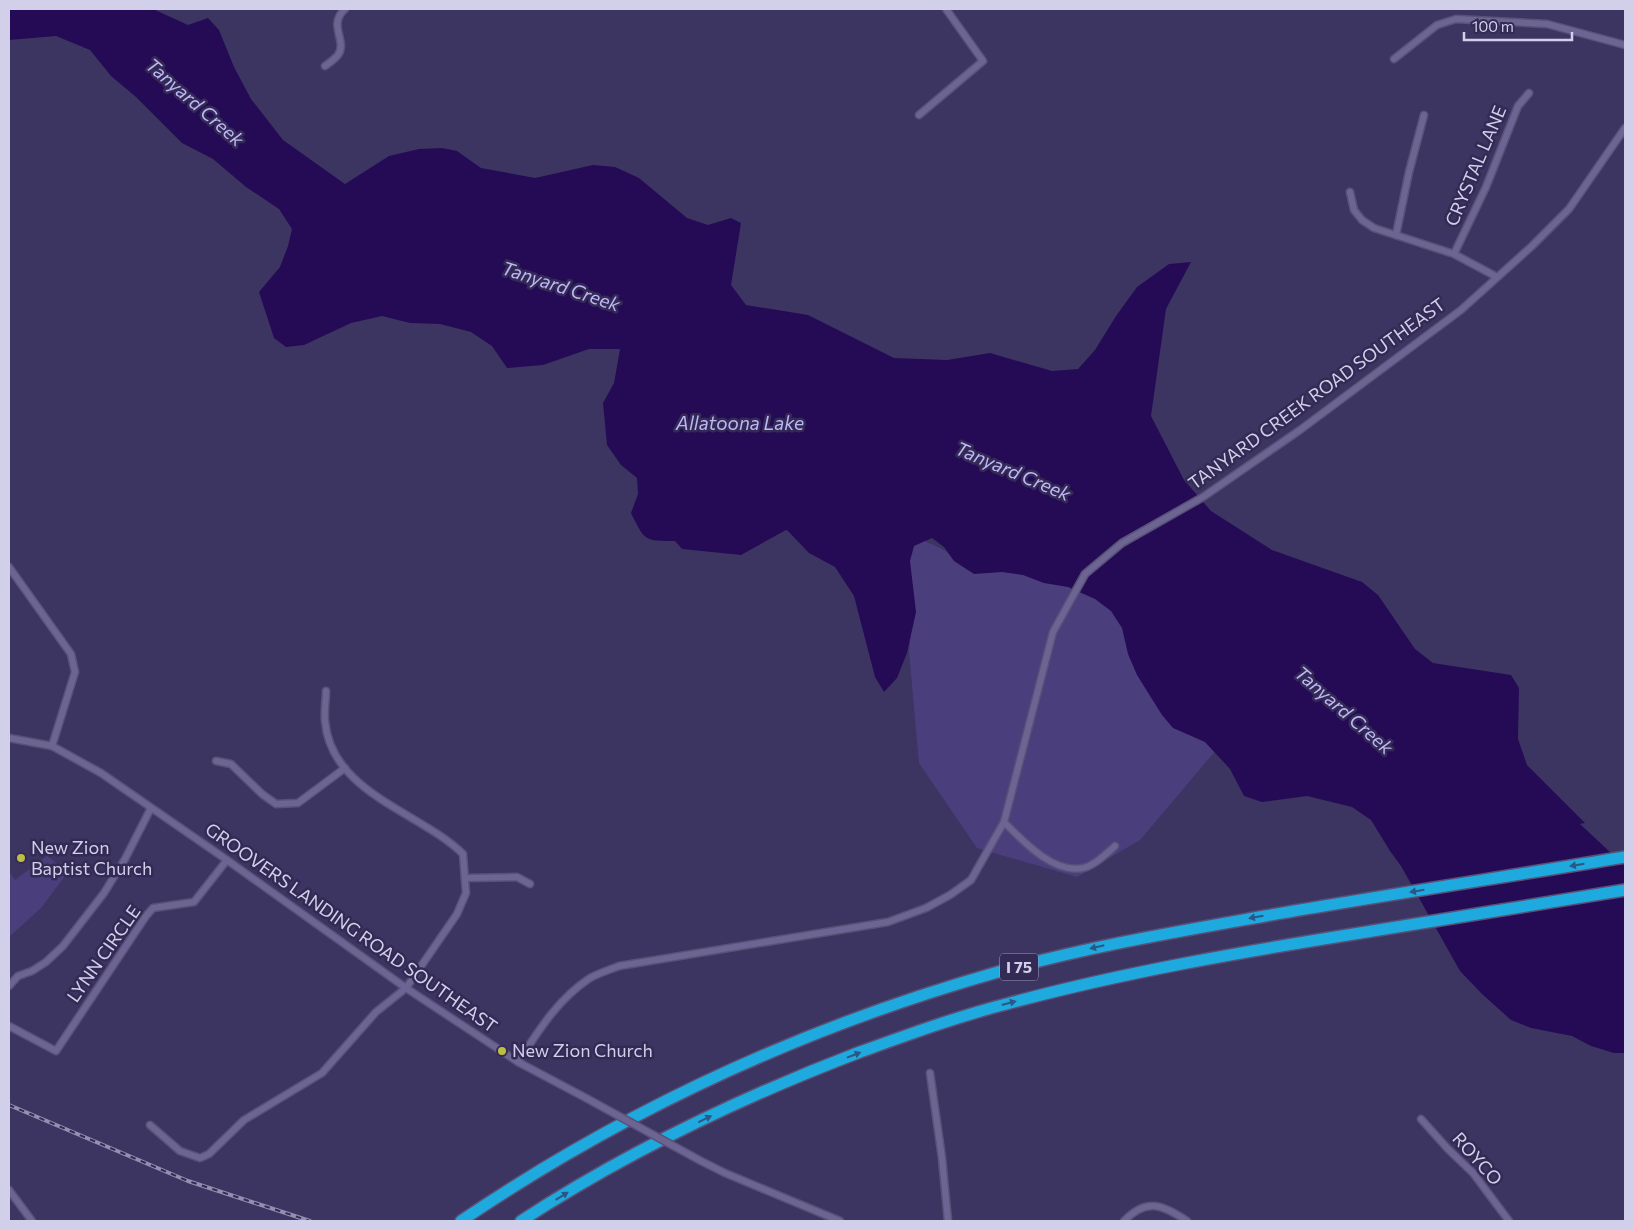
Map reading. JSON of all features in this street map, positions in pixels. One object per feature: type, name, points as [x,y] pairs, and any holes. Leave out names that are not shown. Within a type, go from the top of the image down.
[{"type":"highway","name":"I 75","points":[[461,1221],[574,1151],[686,1091],[746,1063],[825,1031],[943,989],[1053,958],[1165,933],[1343,902],[1625,857]]},
{"type":"highway","name":"I 75","points":[[521,1221],[628,1158],[734,1104],[836,1061],[952,1020],[1062,989],[1172,964],[1625,890]]},
{"type":"street","points":[[325,66],[338,56],[341,47],[336,24],[340,13],[345,9]]},
{"type":"street","points":[[919,115],[983,61],[946,9]]},
{"type":"street","points":[[1394,59],[1437,25],[1456,19],[1547,24],[1625,45]]},
{"type":"street","name":"CRYSTAL LANE","points":[[1454,254],[1486,186],[1518,106],[1529,93]]},
{"type":"street","points":[[1396,235],[1409,172],[1424,115]]},
{"type":"street","name":"TANYARD CREEK ROAD SOUTHEAST","points":[[518,1062],[549,1015],[570,993],[592,977],[618,966],[888,922],[926,908],[972,880],[1004,822],[1053,632],[1085,574],[1122,543],[1203,497],[1300,430],[1461,310],[1532,246],[1569,209],[1625,128]]},
{"type":"street","points":[[1620,137],[1625,144]]},
{"type":"street","points":[[1350,192],[1354,210],[1362,220],[1374,228],[1454,254],[1497,277]]},
{"type":"street","points":[[9,567],[71,654],[74,672],[52,746]]},
{"type":"street","points":[[150,1125],[180,1151],[200,1158],[209,1154],[244,1120],[322,1073],[376,1012],[406,988],[457,914],[466,893],[463,854],[450,841],[371,793],[345,768],[332,751],[325,721],[326,691]]},
{"type":"street","name":"GROOVERS LANDING ROAD SOUTHEAST","points":[[9,738],[52,746],[101,773],[406,988],[518,1062],[724,1174],[840,1221]]},
{"type":"street","points":[[216,761],[231,764],[262,794],[276,804],[298,803],[345,768]]},
{"type":"street","name":"LYNN CIRCLE","points":[[9,986],[18,976],[32,971],[46,962],[63,946],[104,893],[125,859],[151,808]]},
{"type":"street","points":[[1004,822],[1034,851],[1056,864],[1073,868],[1084,868],[1096,862],[1115,846]]},
{"type":"street","name":"LYNN CIRCLE","points":[[9,1026],[56,1051],[153,908],[194,902],[227,860]]},
{"type":"street","points":[[465,878],[517,877],[530,884]]},
{"type":"street","points":[[930,1073],[942,1158],[948,1221]]},
{"type":"street","name":"ROYCO","points":[[1421,1119],[1448,1149],[1473,1172],[1509,1221]]},
{"type":"street","points":[[10,1194],[32,1221]]},
{"type":"street","points":[[1124,1221],[1134,1210],[1150,1206],[1170,1210],[1187,1221]]},
{"type":"shaded area","points":[[914,536],[944,550],[969,568],[1059,578],[1110,597],[1217,749],[1140,840],[1077,877],[977,848],[919,763],[909,651],[913,611],[904,562]]},
{"type":"shaded area","points":[[47,856],[68,872],[41,908],[9,937],[9,872],[15,880]]},
{"type":"water","name":"Allatoona Lake","points":[[9,9],[153,9],[188,25],[208,18],[219,30],[234,67],[251,99],[283,140],[345,184],[389,156],[419,149],[442,148],[457,151],[481,168],[535,178],[593,165],[615,167],[639,178],[687,218],[708,225],[731,218],[741,223],[731,285],[746,305],[808,315],[894,358],[947,360],[990,353],[1052,371],[1078,369],[1095,350],[1137,287],[1169,264],[1191,262],[1166,309],[1151,416],[1184,480],[1211,511],[1272,550],[1362,582],[1378,595],[1415,649],[1433,663],[1511,675],[1519,688],[1518,739],[1527,765],[1585,823],[1580,824],[1625,866],[1625,1053],[1614,1053],[1591,1046],[1572,1036],[1531,1028],[1511,1020],[1482,994],[1460,971],[1401,866],[1371,820],[1352,807],[1307,796],[1262,802],[1244,796],[1230,769],[1205,742],[1173,728],[1162,715],[1137,675],[1128,654],[1122,628],[1111,611],[1095,599],[1068,587],[1044,583],[1023,575],[1002,572],[974,574],[954,561],[944,547],[932,538],[914,546],[910,561],[916,612],[907,653],[897,678],[884,692],[875,677],[854,596],[835,567],[809,553],[788,531],[786,530],[741,555],[682,549],[675,541],[651,540],[639,529],[631,513],[638,494],[637,478],[621,465],[607,445],[603,403],[614,383],[620,349],[589,349],[543,365],[507,368],[492,346],[471,332],[440,324],[410,323],[382,316],[351,323],[304,345],[286,347],[274,338],[259,292],[280,267],[288,246],[292,229],[279,209],[246,187],[213,159],[182,143],[136,97],[111,76],[90,50],[56,36],[9,40]]},
{"type":"railway","points":[[9,1105],[188,1181],[310,1221]]},
{"type":"place","name":"New Zion Baptist Church","points":[[21,858]]},
{"type":"place","name":"New Zion Church","points":[[502,1051]]},
{"type":"water label","name":"Tanyard Creek","points":[[195,102]]},
{"type":"water label","name":"Tanyard Creek","points":[[561,286]]},
{"type":"water label","name":"Tanyard Creek","points":[[1013,471]]},
{"type":"water label","name":"Tanyard Creek","points":[[1344,710]]}]
